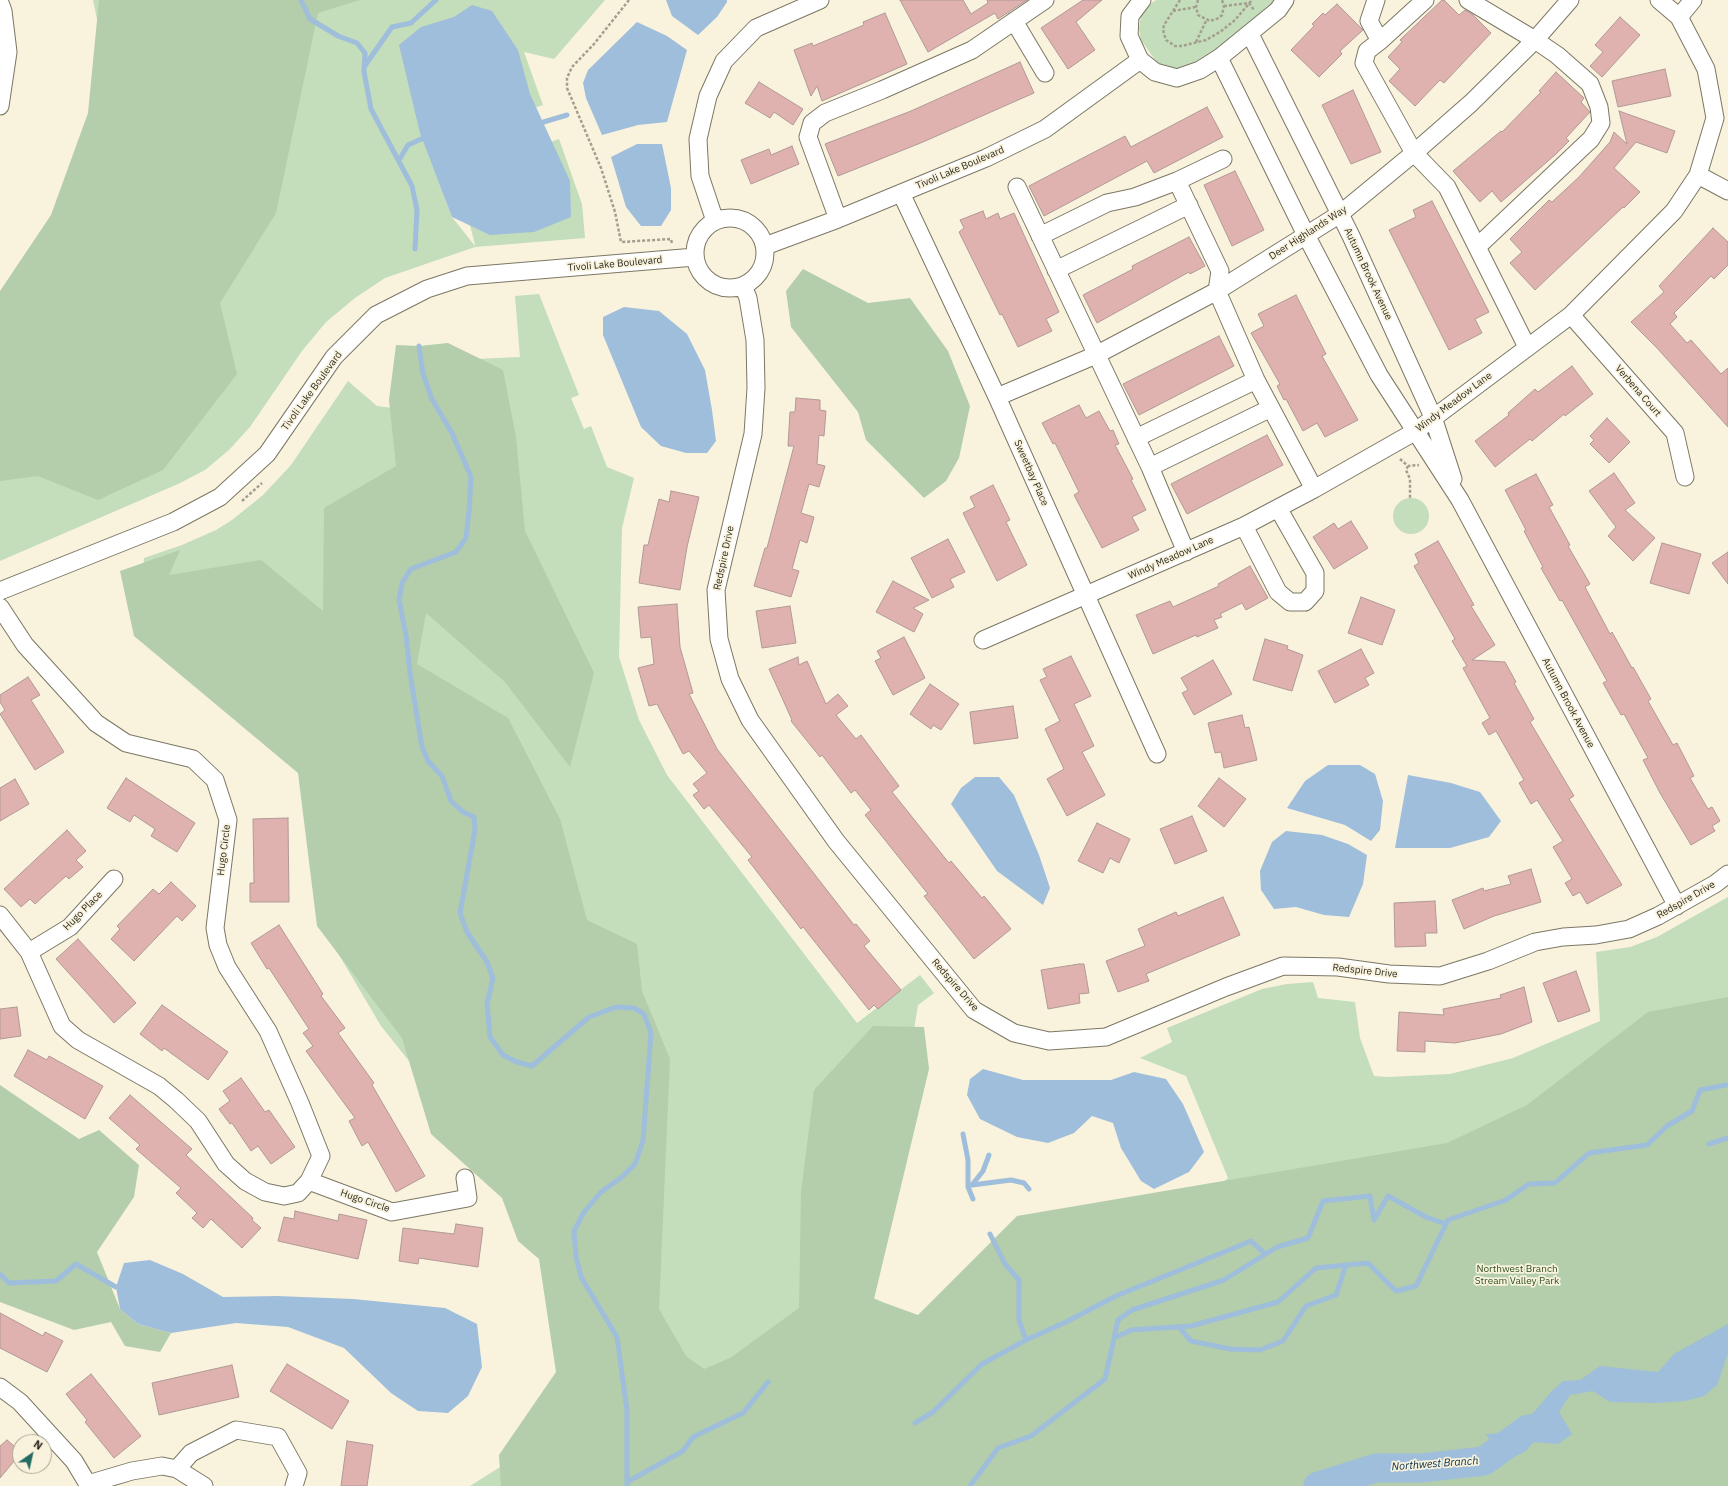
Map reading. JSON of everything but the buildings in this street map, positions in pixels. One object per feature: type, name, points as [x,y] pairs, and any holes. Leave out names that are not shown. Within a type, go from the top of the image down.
[{"type":"street","points":[[715,221],[700,176],[698,139],[708,96],[714,82],[724,61],[756,28],[820,0]]},
{"type":"street","points":[[838,219],[808,137],[812,123],[824,113],[882,90],[972,50],[1045,0]]},
{"type":"street","points":[[1142,0],[1130,16],[1129,36],[1140,60],[1155,72],[1177,78],[1200,70],[1219,58],[1278,10],[1285,0]]},
{"type":"street","points":[[1376,0],[1370,21],[1380,41]]},
{"type":"street","points":[[1425,0],[1367,51],[1364,63],[1414,153],[1447,187],[1478,246],[1527,347]]},
{"type":"street","points":[[1468,0],[1557,55],[1590,84],[1600,107],[1601,123],[1591,140],[1478,246]]},
{"type":"street","name":"Deer Highlands Way","points":[[997,397],[1096,355],[1217,291],[1340,214],[1414,153],[1471,103],[1535,40],[1570,0]]},
{"type":"street","name":"Windy Meadow Lane","points":[[983,640],[1087,596],[1244,526],[1314,489],[1416,431],[1571,315],[1674,211],[1698,176],[1715,118],[1706,69],[1679,17],[1659,0]]},
{"type":"street","points":[[1679,17],[1693,0]]},
{"type":"street","points":[[0,3],[3,11],[8,52],[0,106]]},
{"type":"street","points":[[1014,21],[1045,73]]},
{"type":"street","name":"Autumn Brook Avenue","points":[[1250,34],[1340,214],[1433,417],[1460,500]]},
{"type":"street","name":"Autumn Brook Avenue","points":[[1219,58],[1306,234],[1379,374],[1460,500],[1677,906]]},
{"type":"street","name":"Tivoli Lake Boulevard","points":[[765,246],[838,219],[986,158],[1045,129],[1140,60]]},
{"type":"street","points":[[1040,236],[1107,203],[1135,197],[1177,181],[1223,159]]},
{"type":"street","points":[[1698,176],[1728,191]]},
{"type":"street","points":[[1177,181],[1220,272],[1217,291],[1256,380],[1314,489]]},
{"type":"street","points":[[1017,187],[1150,467],[1186,552]]},
{"type":"street","name":"Sweetbay Place","points":[[901,193],[997,397],[1157,754]]},
{"type":"street","points":[[1056,270],[1189,205]]},
{"type":"street","points":[[725,218],[736,218],[746,221],[755,228],[761,236],[765,246],[763,266],[752,282],[743,286],[732,288],[722,288],[703,277],[698,268],[695,257],[695,246],[699,236],[706,227],[715,221],[725,218]]},
{"type":"street","name":"Tivoli Lake Boulevard","points":[[0,591],[173,522],[220,497],[267,454],[334,357],[376,315],[427,289],[467,276],[695,257]]},
{"type":"street","name":"Redspire Drive","points":[[743,286],[748,298],[755,340],[756,388],[753,434],[716,590],[719,639],[730,679],[750,720],[836,841],[974,1010],[1014,1034],[1049,1042],[1106,1037],[1226,987],[1283,966],[1338,966],[1388,974],[1440,976],[1488,961],[1535,942],[1563,937],[1596,935],[1629,929],[1677,906],[1715,884],[1728,874]]},
{"type":"street","name":"Verbena Court","points":[[1571,315],[1675,433],[1685,477]]},
{"type":"street","points":[[1136,438],[1256,380]]},
{"type":"street","points":[[1150,467],[1271,408]]},
{"type":"street","points":[[1244,526],[1278,592],[1290,602],[1305,602],[1315,591],[1315,573],[1278,508]]},
{"type":"street","name":"Hugo Circle","points":[[0,607],[25,645],[96,723],[126,743],[193,759],[215,780],[228,820],[214,928],[218,946],[227,967],[268,1031],[300,1103],[320,1156],[310,1181],[392,1212],[468,1198],[465,1178]]},
{"type":"street","name":"Hugo Place","points":[[29,952],[70,927],[114,879]]},
{"type":"street","points":[[0,915],[29,952],[62,1026],[78,1040],[159,1086],[176,1100],[198,1121],[226,1164],[245,1181],[265,1192],[284,1196],[298,1192],[310,1181]]},
{"type":"street","points":[[0,1387],[20,1402],[74,1461],[89,1485],[132,1471],[162,1466],[177,1469],[204,1486]]},
{"type":"street","points":[[177,1469],[191,1453],[236,1430],[278,1437],[298,1473],[294,1486]]},
{"type":"path","points":[[629,0],[594,44],[572,67],[567,78],[567,88],[601,168],[616,212],[621,242],[671,239]]},
{"type":"path","points":[[1180,0],[1164,24],[1166,40],[1175,46],[1206,40],[1220,32],[1235,20],[1252,0]]},
{"type":"path","points":[[1198,0],[1196,8],[1198,15],[1210,22],[1219,18],[1224,11],[1222,0]]},
{"type":"path","points":[[1224,6],[1249,3]]},
{"type":"path","points":[[1249,3],[1258,15]]},
{"type":"path","points":[[1172,11],[1196,8]]},
{"type":"path","points":[[1196,42],[1206,21]]},
{"type":"path","points":[[1397,456],[1404,464],[1408,466],[1420,465]]},
{"type":"path","points":[[1408,466],[1406,470],[1410,479],[1410,498]]},
{"type":"path","points":[[238,504],[264,481]]},
{"type":"green space","points":[[93,0],[605,0],[554,59],[524,52],[543,105],[515,115],[527,150],[559,139],[582,204],[585,238],[475,247],[385,278],[355,298],[326,322],[302,351],[250,427],[229,450],[205,470],[178,484],[0,561],[0,307],[54,221],[110,80]],"holes":[[[463,197],[475,246],[452,217],[446,201]]]},
{"type":"green space","points":[[99,0],[360,0],[318,13],[276,213],[220,303],[237,374],[163,470],[98,500],[38,476],[0,481],[0,291],[51,215],[88,113]]},
{"type":"green space","points":[[1156,0],[1276,0],[1274,5],[1198,63],[1182,71],[1170,70],[1158,64],[1141,40],[1139,29],[1141,16],[1147,6]]},
{"type":"green space","points":[[803,269],[868,303],[910,298],[948,351],[970,406],[959,458],[946,481],[924,498],[866,440],[858,412],[791,327],[786,291]]},
{"type":"green space","name":"Northwest Branch Stream Valley Park","points":[[539,294],[579,395],[571,398],[584,429],[591,426],[607,467],[634,478],[622,528],[619,657],[639,720],[667,775],[857,1023],[920,975],[934,993],[918,1005],[870,1296],[930,1326],[1174,1223],[1228,1178],[1186,1076],[1140,1058],[1172,1042],[1167,1028],[1262,989],[1287,984],[1313,982],[1318,998],[1355,1002],[1360,1038],[1374,1076],[1388,1077],[1450,1074],[1513,1058],[1600,1021],[1596,952],[1630,947],[1657,937],[1728,897],[1728,1486],[470,1486],[524,1452],[573,1360],[534,1217],[381,1026],[329,938],[337,768],[139,633],[144,558],[182,545],[216,530],[232,520],[263,495],[291,465],[348,381],[377,406],[401,409],[476,359],[520,357],[515,296]]},
{"type":"green space","name":"Northwest Branch Stream Valley Park","points":[[448,343],[503,370],[516,437],[525,531],[594,673],[570,767],[505,682],[426,613],[417,664],[508,718],[560,819],[587,920],[637,944],[642,991],[670,1059],[659,1309],[686,1356],[704,1369],[730,1358],[799,1308],[801,1192],[814,1090],[873,1026],[924,1027],[929,1069],[874,1299],[918,1315],[1017,1216],[1447,1143],[1527,1105],[1648,1012],[1728,997],[1728,1486],[501,1486],[499,1455],[556,1372],[539,1259],[518,1241],[502,1198],[431,1134],[402,1038],[317,926],[298,773],[134,636],[120,571],[180,550],[169,575],[261,560],[323,611],[324,508],[396,466],[389,400],[396,345],[419,346]]},
{"type":"green space","points":[[1415,498],[1424,503],[1428,509],[1428,523],[1424,529],[1415,534],[1407,534],[1398,529],[1394,523],[1393,512],[1398,503],[1404,499]]},
{"type":"green space","points":[[0,1085],[79,1139],[99,1130],[139,1165],[134,1197],[97,1252],[120,1309],[138,1324],[171,1333],[160,1352],[125,1346],[111,1322],[74,1330],[0,1302]]},
{"type":"water","points":[[666,0],[727,0],[727,2],[717,17],[698,35],[672,16]]},
{"type":"water","points":[[472,5],[492,11],[518,50],[530,94],[570,181],[571,217],[534,232],[490,235],[452,217],[420,133],[399,45],[421,27],[454,17]]},
{"type":"water","points":[[637,22],[667,36],[687,50],[667,122],[638,125],[602,135],[586,98],[583,83],[588,70]]},
{"type":"water","points":[[637,144],[662,144],[671,188],[671,210],[661,226],[641,226],[626,207],[611,157]]},
{"type":"water","points":[[624,307],[659,311],[687,334],[705,370],[712,410],[716,441],[707,453],[686,453],[661,446],[641,427],[603,335],[603,317]]},
{"type":"water","points":[[1328,765],[1360,765],[1375,774],[1383,801],[1380,830],[1371,841],[1345,825],[1287,808],[1305,781]]},
{"type":"water","points":[[1408,775],[1451,783],[1480,792],[1501,821],[1489,837],[1450,848],[1395,848]]},
{"type":"water","points":[[975,777],[999,777],[1014,795],[1039,855],[1050,888],[1043,905],[997,871],[951,804],[961,788]]},
{"type":"water","points":[[1286,831],[1322,835],[1348,844],[1367,855],[1363,884],[1349,917],[1324,915],[1296,907],[1274,909],[1261,890],[1260,871],[1272,842]]},
{"type":"water","points":[[983,1069],[1023,1080],[1111,1080],[1134,1072],[1166,1079],[1183,1104],[1204,1152],[1189,1172],[1154,1189],[1141,1181],[1121,1148],[1113,1123],[1092,1116],[1074,1133],[1048,1143],[1017,1137],[980,1119],[967,1095],[970,1079]]},
{"type":"water","points":[[150,1260],[183,1274],[223,1297],[277,1296],[353,1299],[445,1308],[477,1324],[482,1367],[468,1396],[448,1413],[418,1411],[391,1393],[344,1348],[288,1327],[236,1323],[171,1333],[138,1324],[120,1309],[116,1287],[124,1263]]},
{"type":"water","points":[[1728,1324],[1728,1353],[1724,1365],[1717,1385],[1704,1396],[1685,1401],[1655,1403],[1610,1402],[1593,1391],[1570,1395],[1559,1412],[1572,1434],[1558,1444],[1533,1442],[1526,1451],[1503,1462],[1486,1434],[1505,1433],[1534,1412],[1551,1392],[1563,1381],[1580,1380],[1600,1366],[1658,1372],[1674,1354]]},
{"type":"waterway","points":[[301,0],[310,19],[338,36],[357,43],[365,53],[364,72],[371,109],[412,186],[417,210],[415,249]]},
{"type":"waterway","points":[[364,67],[392,27],[411,23],[436,0]]},
{"type":"waterway","points":[[537,124],[567,115]]},
{"type":"waterway","points":[[399,160],[408,145],[428,136]]},
{"type":"waterway","points":[[419,346],[423,374],[432,399],[452,433],[471,477],[469,512],[466,538],[456,552],[411,569],[402,583],[399,600],[406,635],[410,673],[422,747],[428,761],[442,776],[451,801],[463,812],[474,817],[475,830],[460,913],[467,932],[487,962],[493,978],[487,1004],[490,1037],[503,1055],[517,1062],[532,1066],[589,1017],[616,1007],[634,1008],[644,1014],[651,1033],[643,1141],[635,1164],[622,1177],[601,1192],[584,1212],[574,1231],[576,1257],[581,1277],[617,1337],[627,1411],[627,1486]]},
{"type":"waterway","points":[[970,1486],[998,1448],[1031,1436],[1105,1379],[1114,1338],[1131,1330],[1191,1326],[1278,1302],[1316,1268],[1368,1263],[1396,1291],[1416,1286],[1448,1220],[1506,1200],[1529,1184],[1555,1183],[1589,1153],[1647,1145],[1667,1126],[1692,1111],[1700,1090],[1726,1085]]},
{"type":"waterway","points":[[963,1134],[968,1160],[968,1187],[973,1199]]},
{"type":"waterway","points":[[1709,1144],[1728,1138]]},
{"type":"waterway","points":[[972,1185],[983,1171],[989,1155]]},
{"type":"waterway","points":[[972,1185],[1011,1180],[1024,1183],[1029,1189]]},
{"type":"waterway","points":[[1114,1338],[1118,1320],[1132,1310],[1224,1280],[1277,1247],[1308,1238],[1323,1201],[1370,1196],[1374,1220],[1388,1196],[1426,1217],[1446,1224]]},
{"type":"waterway","points":[[990,1234],[1005,1264],[1019,1280],[1019,1320],[1026,1340]]},
{"type":"waterway","points":[[915,1423],[933,1412],[982,1364],[1026,1340],[1066,1322],[1116,1296],[1251,1241],[1265,1254]]},
{"type":"waterway","points":[[0,1274],[9,1283],[56,1281],[76,1264],[116,1287]]},
{"type":"waterway","points":[[1179,1327],[1191,1341],[1230,1349],[1260,1350],[1283,1341],[1306,1306],[1336,1295],[1346,1265]]},
{"type":"waterway","points":[[627,1482],[683,1451],[693,1437],[743,1413],[768,1382]]},
{"type":"waterway","name":"Northwest Branch","points":[[1318,1486],[1376,1468],[1421,1468],[1484,1461],[1528,1429]]}]
